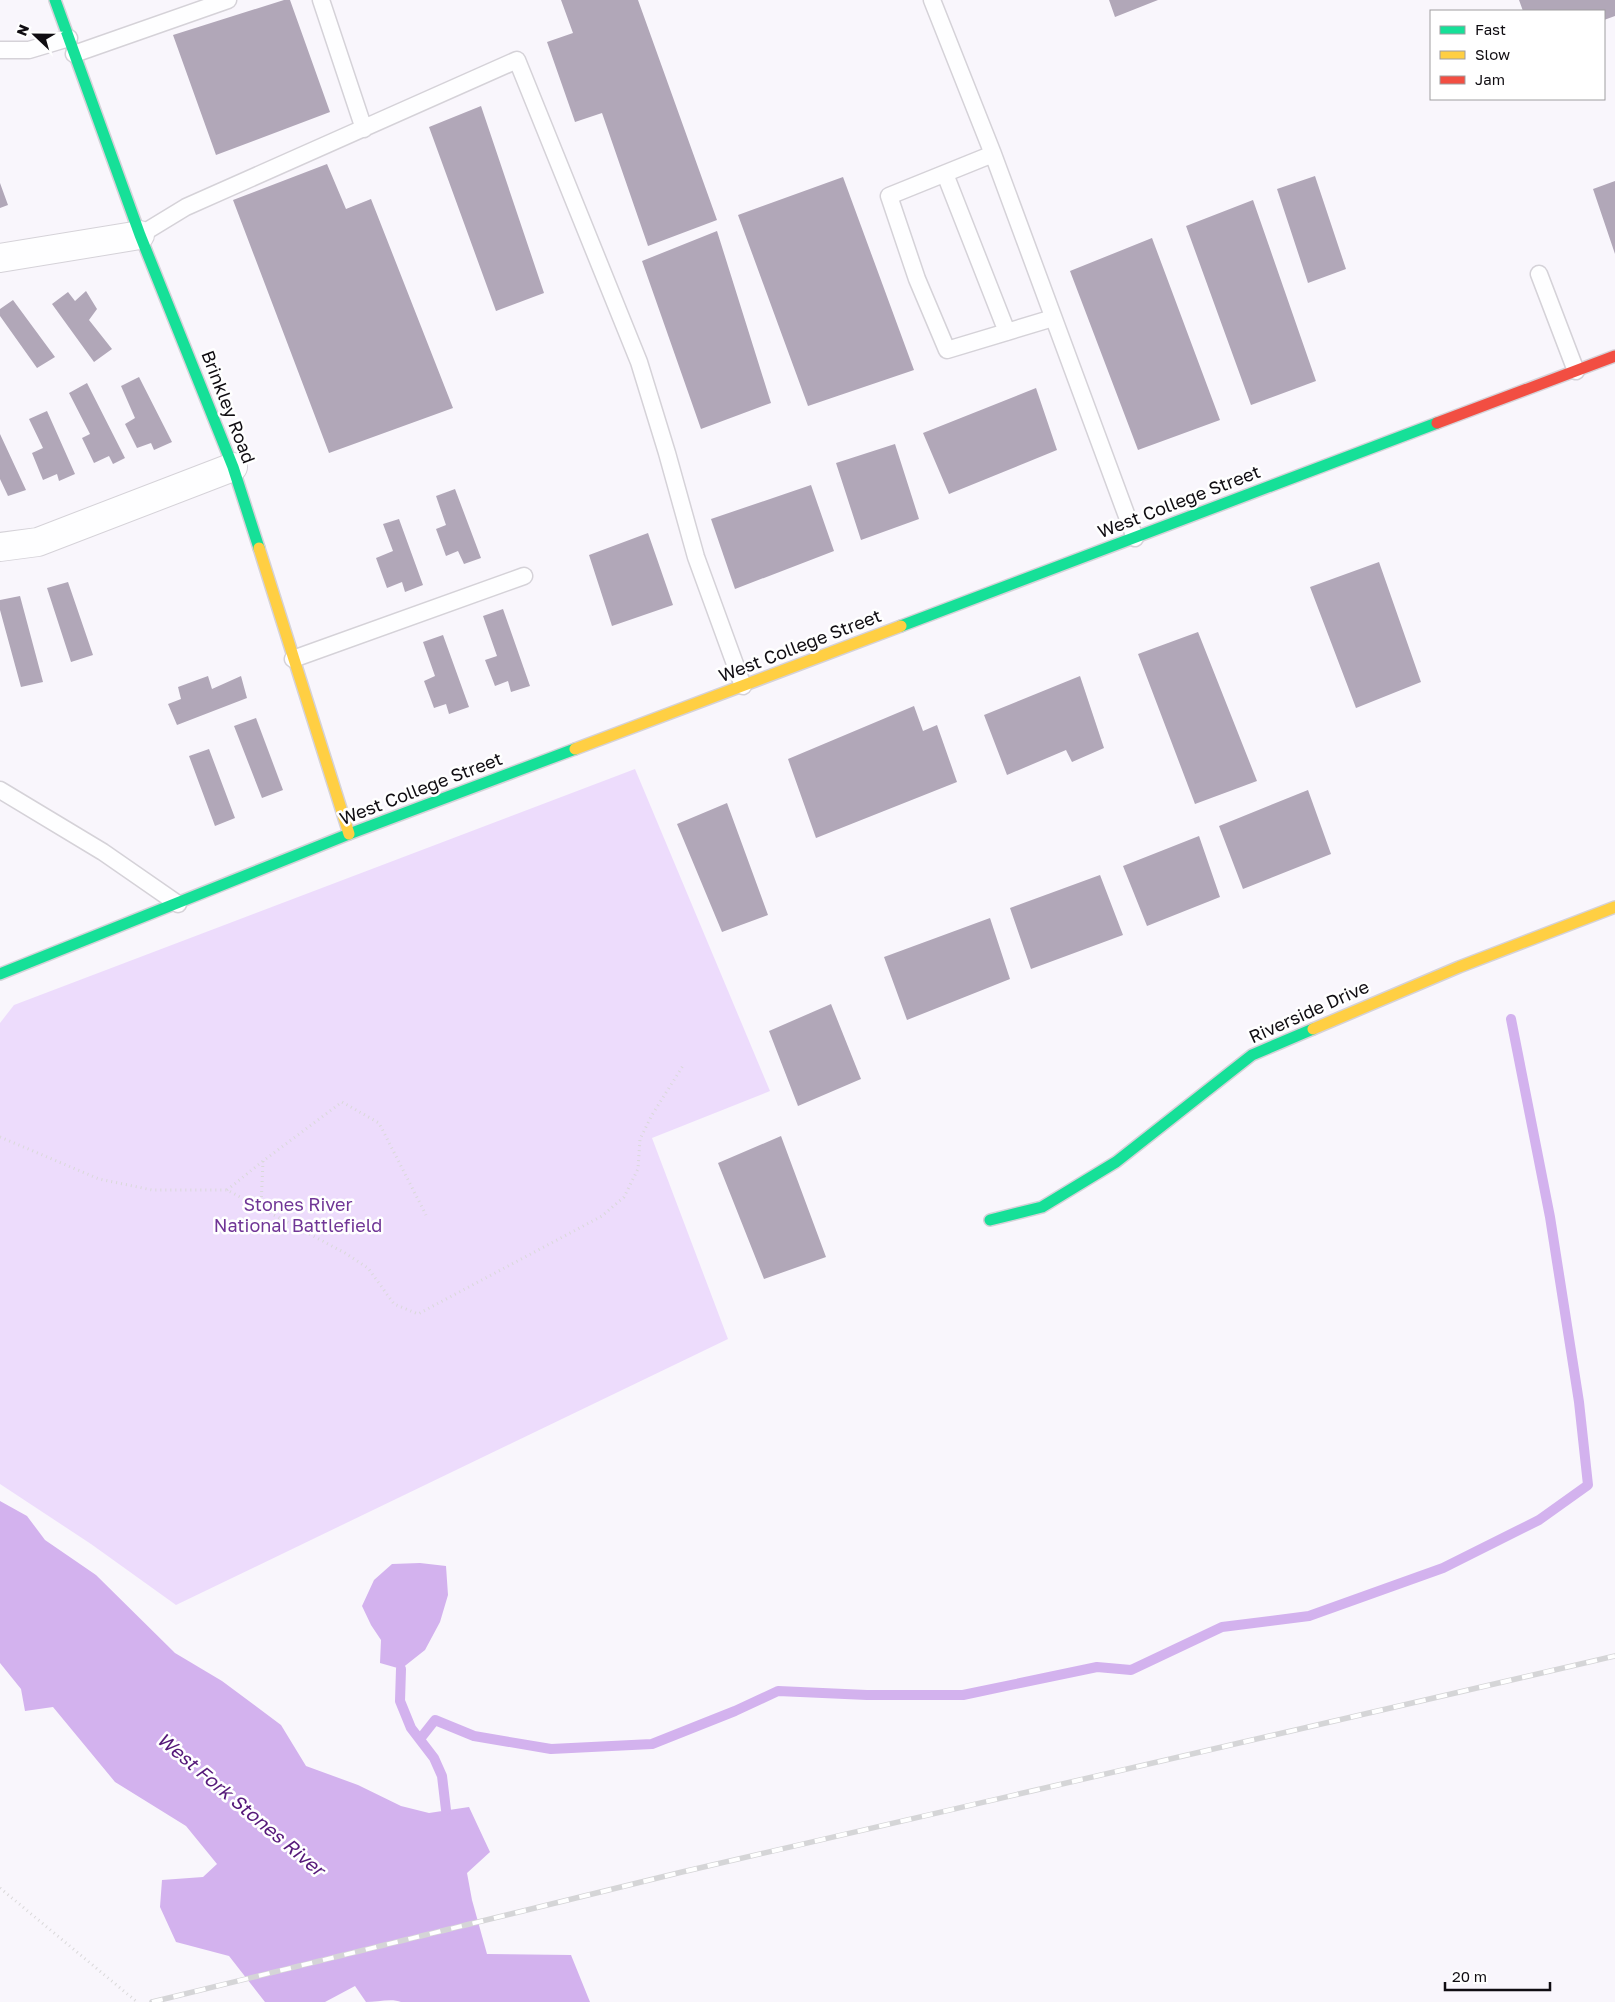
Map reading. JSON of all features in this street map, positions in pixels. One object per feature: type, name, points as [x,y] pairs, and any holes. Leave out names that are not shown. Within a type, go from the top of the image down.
[{"type":"street","name":"Brinkley Road","points":[[55,0],[140,235],[233,467],[349,834]]},
{"type":"street","points":[[0,258],[140,235]]},
{"type":"street","name":"West College Street","points":[[0,974],[349,834],[1615,356]]},
{"type":"street","points":[[0,547],[38,542],[233,467]]},
{"type":"street","name":"Riverside Drive","points":[[990,1220],[1042,1207],[1116,1162],[1252,1056],[1459,966],[1615,908]]},
{"type":"lane","points":[[0,50],[29,50],[72,46],[228,0]]},
{"type":"lane","points":[[321,0],[364,129]]},
{"type":"lane","points":[[932,0],[993,154],[1134,538]]},
{"type":"lane","points":[[140,235],[186,208],[517,60],[639,362],[694,549],[743,686]]},
{"type":"lane","points":[[993,154],[889,196],[917,280],[947,350],[1053,318]]},
{"type":"lane","points":[[945,174],[1007,332]]},
{"type":"lane","points":[[1539,274],[1576,371]]},
{"type":"lane","points":[[293,659],[524,576]]},
{"type":"lane","points":[[0,791],[103,852],[178,904]]},
{"type":"path","points":[[0,1137],[99,1179],[152,1190],[227,1190],[345,1253],[368,1268],[394,1304],[418,1314],[602,1216],[624,1196],[638,1168],[640,1139],[652,1115],[684,1064]]},
{"type":"path","points":[[227,1190],[263,1160],[342,1102],[379,1124],[426,1215]]},
{"type":"path","points":[[261,1208],[263,1160]]},
{"type":"path","points":[[0,1888],[137,2002]]},
{"type":"green space","name":"Stones River National Battlefield","points":[[635,769],[770,1091],[652,1138],[728,1339],[176,1605],[91,1544],[0,1484],[0,1023],[14,1005]]},
{"type":"water","name":"West Fork Stones River","points":[[0,1501],[27,1516],[45,1540],[96,1575],[175,1653],[222,1681],[281,1725],[306,1766],[358,1785],[401,1806],[429,1813],[469,1807],[490,1852],[467,1873],[472,1900],[487,1954],[571,1955],[590,2002],[401,2002],[389,2000],[366,2002],[355,1986],[325,2002],[265,2002],[229,1956],[176,1942],[160,1907],[162,1880],[203,1877],[217,1864],[186,1826],[115,1782],[53,1707],[25,1711],[21,1689],[0,1663]]},
{"type":"water","points":[[420,1563],[446,1566],[448,1595],[440,1622],[425,1650],[401,1669],[380,1663],[381,1640],[362,1606],[374,1580],[392,1564]]},
{"type":"building","points":[[284,0],[290,0],[330,112],[216,155],[173,35]]},
{"type":"building","points":[[561,0],[638,0],[717,220],[648,246],[602,113],[575,122],[547,42],[573,33]]},
{"type":"building","points":[[1109,0],[1158,0],[1115,17]]},
{"type":"building","points":[[1519,0],[1615,0],[1615,16],[1605,20],[1605,10],[1523,10]]},
{"type":"building","points":[[481,106],[544,293],[496,311],[429,127]]},
{"type":"building","points":[[327,164],[346,209],[371,199],[453,408],[329,453],[233,200]]},
{"type":"building","points":[[1315,176],[1346,269],[1308,283],[1277,189]]},
{"type":"building","points":[[843,177],[914,370],[808,406],[738,215]]},
{"type":"building","points":[[1615,181],[1615,254],[1593,189]]},
{"type":"building","points":[[0,183],[8,205],[0,208]]},
{"type":"building","points":[[1253,200],[1316,381],[1251,405],[1186,226]]},
{"type":"building","points":[[717,231],[771,403],[701,429],[642,261]]},
{"type":"building","points":[[1152,238],[1220,420],[1138,450],[1070,271]]},
{"type":"building","points":[[86,291],[97,309],[89,320],[112,349],[94,362],[52,304],[68,292],[75,301]]},
{"type":"building","points":[[13,300],[55,357],[37,368],[0,316],[0,309]]},
{"type":"building","points":[[139,377],[172,442],[154,450],[151,443],[137,448],[125,424],[135,418],[121,386]]},
{"type":"building","points":[[87,383],[125,458],[113,464],[109,456],[94,463],[82,438],[90,434],[69,393]]},
{"type":"building","points":[[1036,388],[1057,450],[949,494],[923,433]]},
{"type":"building","points":[[47,411],[75,474],[59,481],[57,474],[43,480],[32,453],[43,448],[29,419]]},
{"type":"building","points":[[0,434],[26,490],[8,496],[0,479]]},
{"type":"building","points":[[895,444],[919,519],[861,540],[836,463]]},
{"type":"building","points":[[811,485],[834,551],[735,589],[711,519]]},
{"type":"building","points":[[455,489],[481,558],[464,564],[458,551],[446,556],[436,529],[446,525],[436,496]]},
{"type":"building","points":[[399,519],[423,585],[405,592],[402,582],[387,588],[376,558],[393,551],[383,524]]},
{"type":"building","points":[[648,533],[673,605],[612,626],[589,555]]},
{"type":"building","points":[[1379,562],[1421,682],[1356,708],[1310,587]]},
{"type":"building","points":[[68,582],[93,655],[71,662],[47,588]]},
{"type":"building","points":[[20,596],[43,682],[21,687],[0,610],[0,600]]},
{"type":"building","points":[[503,609],[530,686],[511,692],[508,681],[495,686],[485,660],[497,656],[483,616]]},
{"type":"building","points":[[1198,632],[1257,781],[1195,804],[1138,654]]},
{"type":"building","points":[[443,635],[469,707],[449,714],[446,704],[434,708],[424,681],[435,676],[423,642]]},
{"type":"building","points":[[208,676],[212,689],[241,676],[247,698],[177,725],[168,704],[181,699],[178,687]]},
{"type":"building","points":[[1080,676],[1104,748],[1072,762],[1066,750],[1007,775],[984,715]]},
{"type":"building","points":[[914,706],[923,731],[937,725],[957,782],[816,838],[788,759]]},
{"type":"building","points":[[256,718],[283,790],[262,798],[234,726]]},
{"type":"building","points":[[209,749],[235,818],[215,826],[189,756]]},
{"type":"building","points":[[1308,790],[1331,854],[1243,889],[1219,826]]},
{"type":"building","points":[[727,803],[768,915],[722,932],[677,824]]},
{"type":"building","points":[[1199,836],[1220,897],[1147,926],[1123,866]]},
{"type":"building","points":[[1100,875],[1123,935],[1031,969],[1010,908]]},
{"type":"building","points":[[990,918],[1010,979],[907,1020],[884,957]]},
{"type":"building","points":[[831,1004],[861,1079],[798,1106],[769,1031]]},
{"type":"building","points":[[781,1136],[826,1257],[764,1279],[718,1163]]},
{"type":"waterway","points":[[420,1739],[435,1720],[474,1736],[551,1749],[652,1744],[735,1711],[778,1691],[867,1695],[963,1695],[1097,1667],[1131,1670],[1222,1627],[1309,1616],[1443,1568],[1539,1520],[1588,1485],[1579,1402],[1550,1217],[1511,1019]]},
{"type":"waterway","points":[[401,1669],[400,1701],[411,1728],[434,1758],[442,1776],[446,1810]]},
{"type":"railway","points":[[152,2002],[682,1872],[1615,1656]]},
{"type":"traffic: fast","points":[[55,0],[140,235],[233,467],[259,548]]},
{"type":"traffic: fast","points":[[901,626],[1437,423]]},
{"type":"traffic: fast","points":[[0,974],[349,834],[575,749]]},
{"type":"traffic: fast","points":[[990,1220],[1042,1207],[1116,1162],[1252,1055],[1313,1029]]},
{"type":"traffic: slow","points":[[259,548],[349,834]]},
{"type":"traffic: slow","points":[[575,749],[901,626]]},
{"type":"traffic: slow","points":[[1313,1029],[1459,967],[1615,907]]},
{"type":"traffic: jam","points":[[1437,423],[1615,356]]}]
